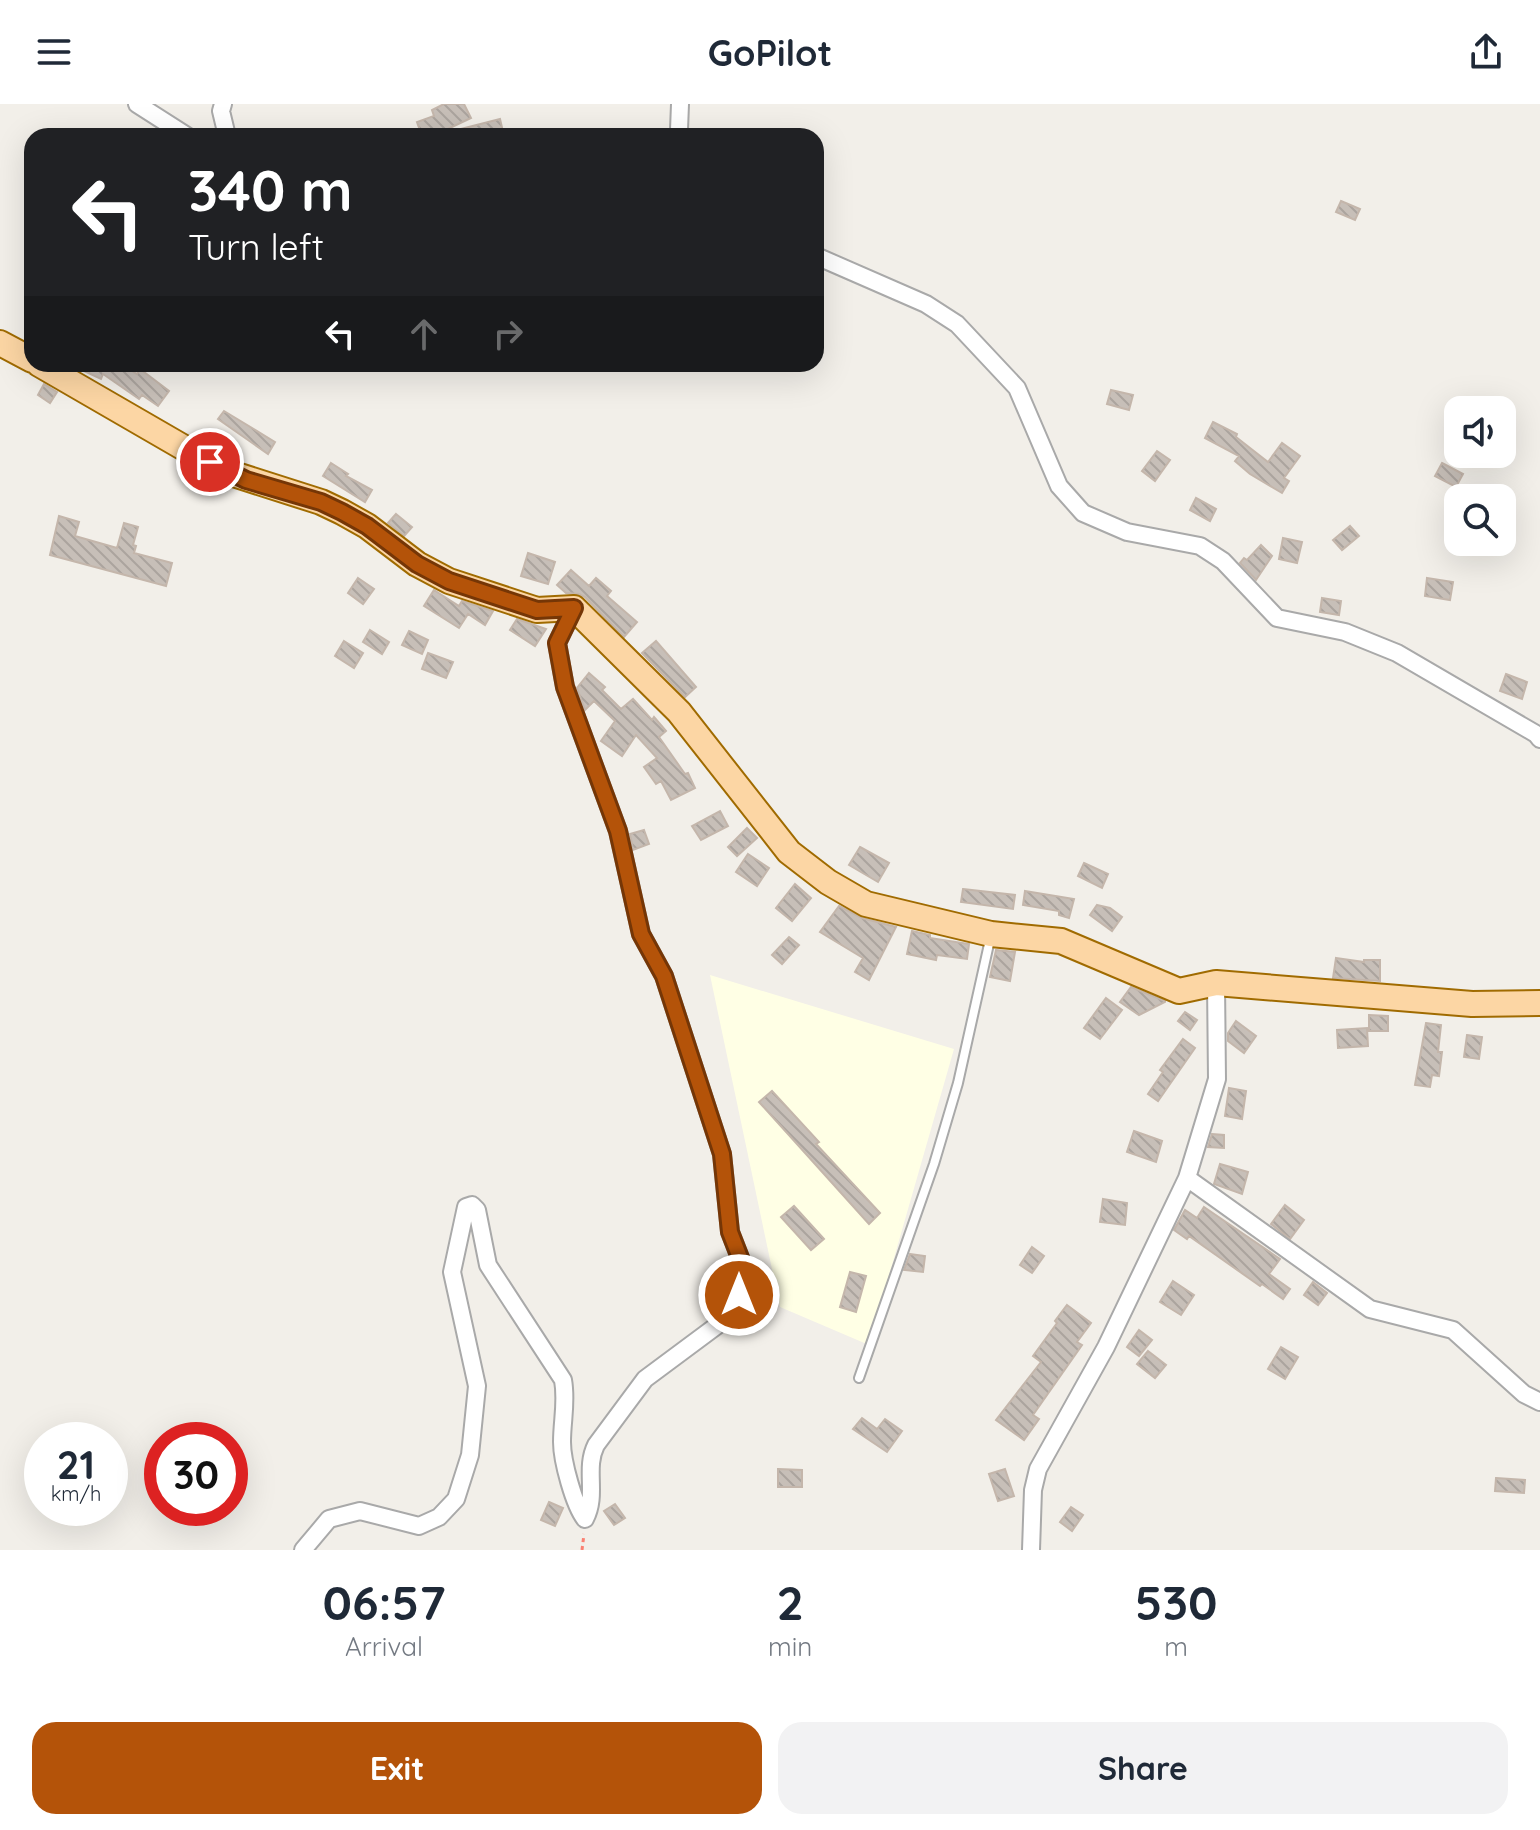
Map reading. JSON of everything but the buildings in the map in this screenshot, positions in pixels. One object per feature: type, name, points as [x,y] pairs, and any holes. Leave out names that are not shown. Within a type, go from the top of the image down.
[{"type":"main road","points":[[0,343],[24,356]]},
{"type":"main road","points":[[53,372],[224,471],[321,502],[342,512],[367,526],[417,564],[449,581],[537,610],[574,608],[679,712],[789,852],[828,882],[866,904],[991,934],[1061,941],[1179,991],[1216,983],[1472,1004],[1540,1003]]},
{"type":"street","points":[[137,104],[174,128]]},
{"type":"street","points":[[223,104],[221,111],[225,128]]},
{"type":"street","points":[[679,128],[680,104]]},
{"type":"street","points":[[824,259],[926,304],[957,324],[1017,388],[1059,486],[1083,513],[1127,532],[1200,546],[1223,561],[1277,618],[1345,632],[1397,653],[1540,739]]},
{"type":"street","points":[[303,1550],[329,1519],[360,1511],[419,1526],[439,1517],[456,1499],[470,1455],[477,1386],[452,1272],[466,1207],[472,1205],[477,1210],[488,1265],[563,1380],[566,1398],[562,1445],[578,1510],[585,1519],[592,1506],[591,1456],[596,1445],[645,1379],[719,1324],[739,1295],[744,1268],[730,1232],[722,1154],[664,976],[641,934],[618,831],[565,687],[557,643],[574,608]]},
{"type":"street","points":[[1031,1550],[1033,1490],[1038,1469],[1106,1347],[1187,1178],[1217,1079],[1216,983]]},
{"type":"street","points":[[1187,1178],[1370,1309],[1453,1330],[1524,1394],[1540,1402]]},
{"type":"lane","points":[[859,1378],[934,1164],[958,1083],[991,934]]},
{"type":"shaded area","points":[[710,975],[954,1049],[869,1345],[780,1307]]},
{"type":"route","points":[[210,462],[246,480],[321,502],[342,512],[367,526],[417,564],[449,581],[537,610],[574,608],[557,643],[565,687],[618,831],[641,934],[664,976],[722,1154],[730,1232],[744,1268],[739,1295]]}]
